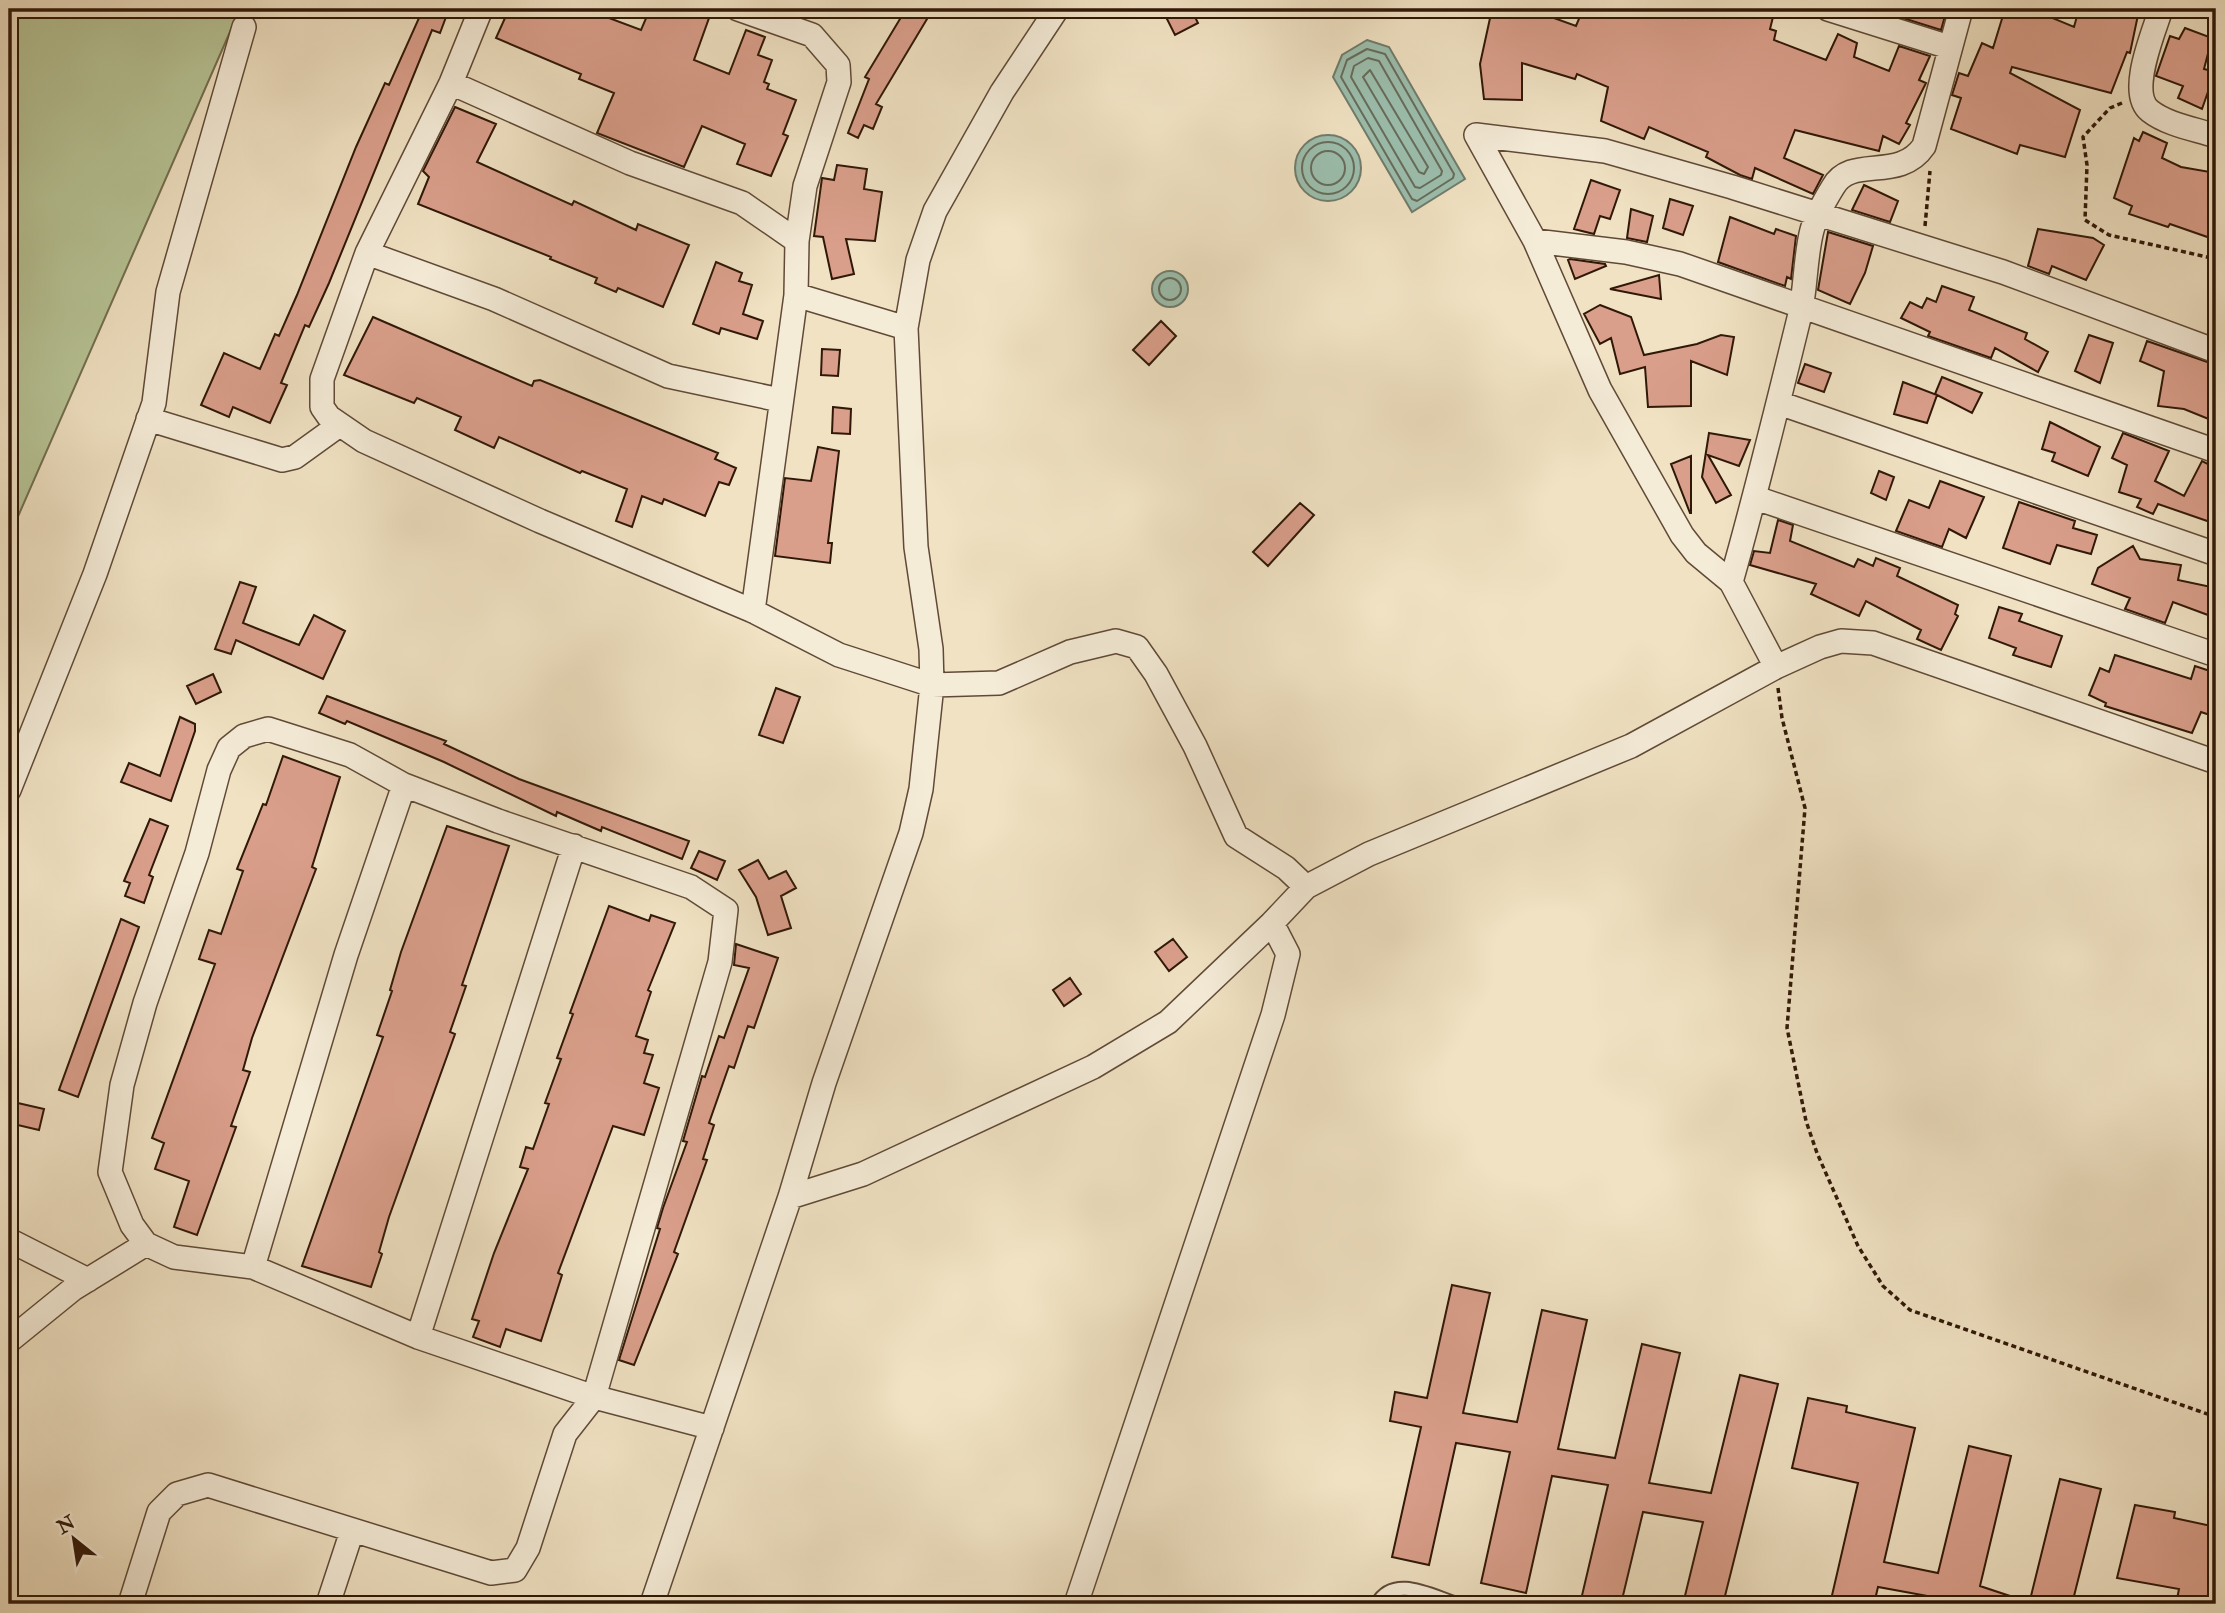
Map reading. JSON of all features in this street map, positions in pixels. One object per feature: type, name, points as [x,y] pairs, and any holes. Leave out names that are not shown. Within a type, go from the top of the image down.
[{"type":"street","points":[[481,9],[451,83],[367,253],[321,379],[322,407],[338,426],[364,441],[540,521],[753,611],[839,655],[932,685],[999,682],[1070,652],[1116,641],[1137,647],[1156,674],[1195,746],[1236,836],[1286,868],[1306,887]]},
{"type":"street","points":[[738,9],[812,35],[838,65],[839,82],[805,186],[797,241],[796,295],[753,611]]},
{"type":"street","points":[[652,1604],[790,1197],[824,1083],[911,833],[921,789],[932,685],[931,649],[916,547],[906,328],[918,260],[935,211],[1002,92],[1057,9]]},
{"type":"street","points":[[1828,9],[1949,47]]},
{"type":"street","points":[[1731,582],[1756,498],[1802,306],[1812,230],[1834,184],[1849,172],[1898,166],[1915,158],[1924,146],[1961,9]]},
{"type":"street","points":[[2161,9],[2140,76],[2141,94],[2148,110],[2169,121],[2216,136]]},
{"type":"street","points":[[9,790],[95,574],[154,403],[168,292],[244,27]]},
{"type":"street","points":[[451,83],[630,163],[742,204],[797,241]]},
{"type":"street","points":[[1776,667],[1731,582],[1696,553],[1682,535],[1601,390],[1535,241],[1476,135],[1605,151],[2003,272],[2216,351]]},
{"type":"street","points":[[1535,241],[1626,252],[1680,264],[2216,451]]},
{"type":"street","points":[[367,253],[494,299],[668,376],[780,400]]},
{"type":"street","points":[[796,295],[906,328]]},
{"type":"street","points":[[1779,403],[2216,554]]},
{"type":"street","points":[[148,419],[282,460],[295,457],[338,426]]},
{"type":"street","points":[[1756,498],[2216,655]]},
{"type":"street","points":[[790,1197],[863,1174],[1093,1067],[1168,1022],[1306,887],[1370,854],[1632,746],[1776,667],[1841,641],[1873,643],[2216,762]]},
{"type":"street","points":[[130,1604],[159,1512],[177,1494],[208,1485],[491,1573],[515,1570],[528,1548],[565,1434],[594,1397],[720,962],[726,910],[691,887],[498,821],[404,785],[350,755],[268,729],[244,736],[229,748],[219,770],[197,853],[145,1003],[122,1085],[110,1172],[123,1208],[146,1244],[174,1257],[253,1267],[418,1337],[594,1397],[712,1428]]},
{"type":"street","points":[[253,1267],[346,955],[404,785]]},
{"type":"street","points":[[418,1337],[574,846]]},
{"type":"street","points":[[1076,1604],[1273,1015],[1288,954],[1272,923]]},
{"type":"street","points":[[9,1240],[88,1280]]},
{"type":"street","points":[[9,1341],[88,1280],[146,1244]]},
{"type":"street","points":[[328,1604],[352,1531]]},
{"type":"lane","points":[[1377,1604],[1382,1596],[1392,1589],[1405,1587],[1457,1604]]},
{"type":"path","points":[[2141,94],[2110,108],[2083,137],[2087,165],[2085,220],[2109,235],[2216,259]]},
{"type":"path","points":[[1922,246],[1932,178],[1924,146]]},
{"type":"path","points":[[1776,667],[1782,718],[1805,808],[1787,1028],[1813,1142],[1858,1246],[1883,1286],[1910,1310],[2216,1417]]},
{"type":"shaded area","points":[[9,9],[240,9],[9,537]]},
{"type":"water","points":[[1367,40],[1389,47],[1465,179],[1412,212],[1333,77],[1342,55]]},
{"type":"water","points":[[1328,135],[1351,145],[1361,168],[1351,191],[1328,201],[1305,191],[1295,168],[1305,145]]},
{"type":"water","points":[[1170,271],[1183,276],[1188,289],[1183,302],[1170,307],[1157,302],[1152,289],[1157,276]]},
{"type":"building","points":[[423,9],[449,9],[440,33],[432,30],[329,283],[309,327],[305,325],[281,383],[287,385],[270,423],[233,407],[229,417],[201,405],[224,353],[260,369],[275,334],[279,336],[356,147],[385,83],[389,85]]},
{"type":"building","points":[[509,9],[585,9],[641,30],[650,9],[683,9],[709,18],[694,60],[729,74],[746,30],[765,37],[758,55],[772,60],[764,82],[769,84],[767,89],[796,100],[783,134],[788,136],[771,176],[737,164],[745,144],[702,126],[684,167],[597,133],[614,93],[579,79],[581,74],[496,38]]},
{"type":"building","points":[[906,9],[933,9],[876,104],[882,107],[873,129],[864,125],[858,138],[848,133],[869,79],[865,77]]},
{"type":"building","points":[[1162,9],[1191,9],[1198,23],[1175,35]]},
{"type":"building","points":[[1492,9],[1529,9],[1576,26],[1583,9],[1629,9],[1650,15],[1653,9],[1657,9],[1682,18],[1684,9],[1775,9],[1770,29],[1776,31],[1774,40],[1826,60],[1838,34],[1857,43],[1854,57],[1889,71],[1899,46],[1930,56],[1919,80],[1926,83],[1906,123],[1910,125],[1899,144],[1883,136],[1879,151],[1795,130],[1784,158],[1823,175],[1813,194],[1755,168],[1752,179],[1740,175],[1706,157],[1708,152],[1649,127],[1644,139],[1601,121],[1608,87],[1577,74],[1575,79],[1522,63],[1522,100],[1484,99],[1480,64]]},
{"type":"building","points":[[1874,9],[1947,9],[1941,30]]},
{"type":"building","points":[[2005,9],[2046,9],[2045,15],[2074,27],[2079,9],[2136,9],[2134,14],[2138,15],[2130,53],[2127,52],[2111,93],[2012,67],[2010,73],[2080,110],[2065,157],[2020,145],[2017,154],[1951,129],[1961,98],[1952,95],[1959,73],[1968,76],[1982,43],[1993,48]]},
{"type":"building","points":[[2185,28],[2212,38],[2204,69],[2216,72],[2216,91],[2209,89],[2202,109],[2178,98],[2183,86],[2156,76],[2170,36],[2179,39]]},
{"type":"building","points":[[455,107],[496,124],[477,162],[572,205],[574,201],[636,230],[638,224],[689,245],[663,307],[618,288],[616,292],[595,283],[597,278],[550,259],[551,257],[418,204],[429,177],[423,171]]},
{"type":"building","points":[[2143,132],[2167,143],[2162,158],[2181,167],[2216,173],[2216,240],[2170,224],[2168,227],[2129,214],[2132,206],[2114,198],[2134,138],[2139,141]]},
{"type":"building","points":[[837,165],[867,169],[864,189],[882,192],[875,241],[846,239],[854,274],[832,279],[823,237],[814,236],[822,178],[834,180]]},
{"type":"building","points":[[1591,180],[1620,190],[1610,219],[1600,216],[1594,234],[1574,229]]},
{"type":"building","points":[[1864,185],[1898,201],[1890,222],[1852,210]]},
{"type":"building","points":[[1670,199],[1693,206],[1683,235],[1663,228]]},
{"type":"building","points":[[1631,209],[1653,216],[1647,242],[1627,238]]},
{"type":"building","points":[[1730,217],[1774,234],[1776,229],[1796,236],[1791,279],[1787,277],[1785,286],[1718,262]]},
{"type":"building","points":[[2038,229],[2093,238],[2104,245],[2086,280],[2052,266],[2049,274],[2028,266]]},
{"type":"building","points":[[1828,232],[1873,246],[1865,273],[1850,304],[1818,290]]},
{"type":"building","points":[[1568,260],[1606,266],[1575,279]]},
{"type":"building","points":[[716,262],[742,273],[739,281],[752,285],[743,314],[763,321],[757,339],[721,328],[719,334],[693,324]]},
{"type":"building","points":[[1659,275],[1661,299],[1610,289]]},
{"type":"building","points":[[1942,286],[1974,297],[1969,310],[2027,333],[2025,339],[2048,352],[2038,372],[1995,348],[1991,358],[1928,336],[1930,332],[1901,318],[1910,302],[1922,308],[1927,298],[1936,302]]},
{"type":"building","points":[[1600,305],[1631,317],[1644,355],[1697,344],[1721,335],[1734,337],[1727,375],[1691,361],[1691,406],[1648,407],[1645,367],[1620,374],[1611,338],[1600,344],[1584,314]]},
{"type":"building","points":[[373,317],[532,386],[534,381],[540,380],[718,453],[715,459],[736,468],[729,485],[719,482],[705,516],[664,499],[662,504],[642,496],[632,527],[616,521],[627,489],[582,471],[580,473],[499,437],[494,448],[455,430],[461,417],[417,398],[414,403],[344,375]]},
{"type":"building","points":[[1161,321],[1176,336],[1149,365],[1133,350]]},
{"type":"building","points":[[2089,335],[2113,343],[2100,383],[2075,371]]},
{"type":"building","points":[[2147,341],[2216,365],[2216,422],[2184,409],[2158,406],[2164,371],[2140,361]]},
{"type":"building","points":[[822,349],[840,350],[838,376],[821,375]]},
{"type":"building","points":[[1805,364],[1831,373],[1824,392],[1798,383]]},
{"type":"building","points":[[1942,377],[1982,393],[1972,413],[1935,394]]},
{"type":"building","points":[[1903,382],[1937,395],[1927,423],[1894,414]]},
{"type":"building","points":[[833,407],[851,409],[850,434],[832,433]]},
{"type":"building","points":[[2050,422],[2100,447],[2088,476],[2052,461],[2055,453],[2042,449]]},
{"type":"building","points":[[1709,433],[1750,440],[1739,466],[1708,455],[1731,495],[1716,503],[1702,477]]},
{"type":"building","points":[[2123,433],[2169,451],[2155,481],[2184,496],[2202,461],[2216,468],[2216,524],[2158,504],[2153,514],[2137,507],[2141,499],[2119,492],[2127,465],[2112,458]]},
{"type":"building","points":[[818,447],[839,451],[828,543],[832,543],[830,563],[775,556],[785,478],[811,481]]},
{"type":"building","points":[[1691,456],[1691,513],[1690,513],[1671,464]]},
{"type":"building","points":[[1879,471],[1894,477],[1886,500],[1871,493]]},
{"type":"building","points":[[1940,481],[1984,497],[1966,538],[1949,529],[1942,547],[1896,531],[1909,500],[1929,508]]},
{"type":"building","points":[[2019,502],[2075,521],[2073,528],[2097,535],[2091,554],[2057,545],[2050,564],[2003,548]]},
{"type":"building","points":[[1300,503],[1314,515],[1268,566],[1253,552]]},
{"type":"building","points":[[1778,520],[1793,525],[1790,541],[1854,567],[1858,559],[1873,566],[1876,558],[1900,568],[1897,576],[1958,605],[1955,614],[1958,616],[1941,650],[1917,639],[1921,630],[1866,601],[1859,616],[1811,594],[1816,584],[1750,565],[1754,551],[1770,553]]},
{"type":"building","points":[[2133,546],[2140,559],[2181,565],[2178,580],[2216,588],[2216,618],[2173,602],[2165,623],[2125,609],[2130,598],[2092,584],[2098,568]]},
{"type":"building","points":[[240,582],[256,587],[243,623],[299,645],[314,615],[345,631],[323,679],[236,640],[231,654],[215,649]]},
{"type":"building","points":[[1999,607],[2022,614],[2019,621],[2062,636],[2051,667],[2013,655],[2016,648],[1989,638]]},
{"type":"building","points":[[2115,655],[2191,679],[2195,666],[2216,673],[2216,717],[2201,712],[2192,733],[2105,706],[2106,703],[2089,695],[2100,668],[2109,672]]},
{"type":"building","points":[[213,674],[221,692],[196,704],[187,686]]},
{"type":"building","points":[[776,688],[800,697],[783,743],[759,735]]},
{"type":"building","points":[[327,696],[446,741],[444,744],[519,779],[689,841],[682,859],[602,827],[601,831],[557,812],[556,816],[444,762],[347,721],[345,724],[319,713]]},
{"type":"building","points":[[180,717],[195,724],[195,731],[171,801],[121,782],[129,763],[160,776]]},
{"type":"building","points":[[283,756],[340,777],[312,867],[316,869],[252,1038],[243,1070],[250,1072],[231,1126],[236,1127],[197,1235],[174,1227],[189,1181],[155,1169],[164,1143],[152,1138],[215,964],[199,959],[209,930],[221,934],[243,871],[237,869],[263,804],[266,805]]},
{"type":"building","points":[[150,819],[168,826],[149,875],[153,877],[144,903],[125,896],[130,883],[124,881]]},
{"type":"building","points":[[447,826],[509,846],[462,985],[466,986],[450,1032],[455,1034],[389,1217],[379,1252],[382,1254],[371,1287],[302,1266],[383,1037],[377,1035],[392,991],[390,990],[401,952]]},
{"type":"building","points":[[699,851],[725,861],[717,880],[691,868]]},
{"type":"building","points":[[758,860],[769,879],[786,871],[796,888],[781,896],[791,928],[768,935],[756,897],[739,870]]},
{"type":"building","points":[[609,906],[649,921],[651,915],[675,923],[648,990],[651,992],[636,1036],[648,1040],[644,1053],[653,1055],[644,1083],[659,1088],[644,1135],[613,1126],[558,1273],[562,1275],[541,1341],[506,1329],[500,1347],[473,1337],[479,1321],[472,1319],[494,1253],[528,1169],[520,1167],[526,1147],[533,1149],[549,1104],[545,1103],[561,1059],[557,1058],[573,1014],[570,1013]]},
{"type":"building","points":[[121,919],[139,927],[78,1097],[59,1090]]},
{"type":"building","points":[[1173,939],[1187,957],[1169,971],[1155,952]]},
{"type":"building","points":[[736,944],[778,958],[754,1028],[748,1026],[734,1068],[729,1066],[709,1123],[714,1125],[703,1159],[707,1160],[674,1252],[678,1254],[634,1365],[619,1360],[660,1229],[657,1228],[687,1142],[683,1141],[702,1076],[705,1077],[719,1036],[724,1038],[749,968],[734,965]]},
{"type":"building","points":[[1070,978],[1081,994],[1064,1006],[1053,990]]},
{"type":"building","points":[[9,1101],[44,1109],[39,1130],[9,1123]]},
{"type":"building","points":[[1452,1285],[1490,1293],[1463,1413],[1517,1422],[1542,1310],[1587,1320],[1558,1449],[1615,1458],[1642,1344],[1680,1353],[1649,1483],[1711,1493],[1740,1375],[1778,1384],[1723,1604],[1683,1604],[1703,1522],[1643,1512],[1621,1604],[1580,1604],[1608,1485],[1552,1476],[1526,1593],[1481,1583],[1510,1452],[1456,1443],[1429,1565],[1392,1557],[1421,1427],[1390,1421],[1395,1392],[1427,1398]]},
{"type":"building","points":[[1808,1398],[1847,1406],[1846,1412],[1915,1428],[1884,1562],[1938,1573],[1969,1446],[2011,1456],[1980,1586],[2025,1601],[2024,1604],[1931,1604],[1933,1597],[1878,1587],[1874,1604],[1830,1604],[1858,1483],[1792,1468]]},
{"type":"building","points":[[2060,1479],[2101,1489],[2072,1604],[2029,1604]]},
{"type":"building","points":[[2135,1505],[2175,1512],[2174,1518],[2216,1527],[2216,1604],[2176,1604],[2179,1589],[2117,1578]]}]
